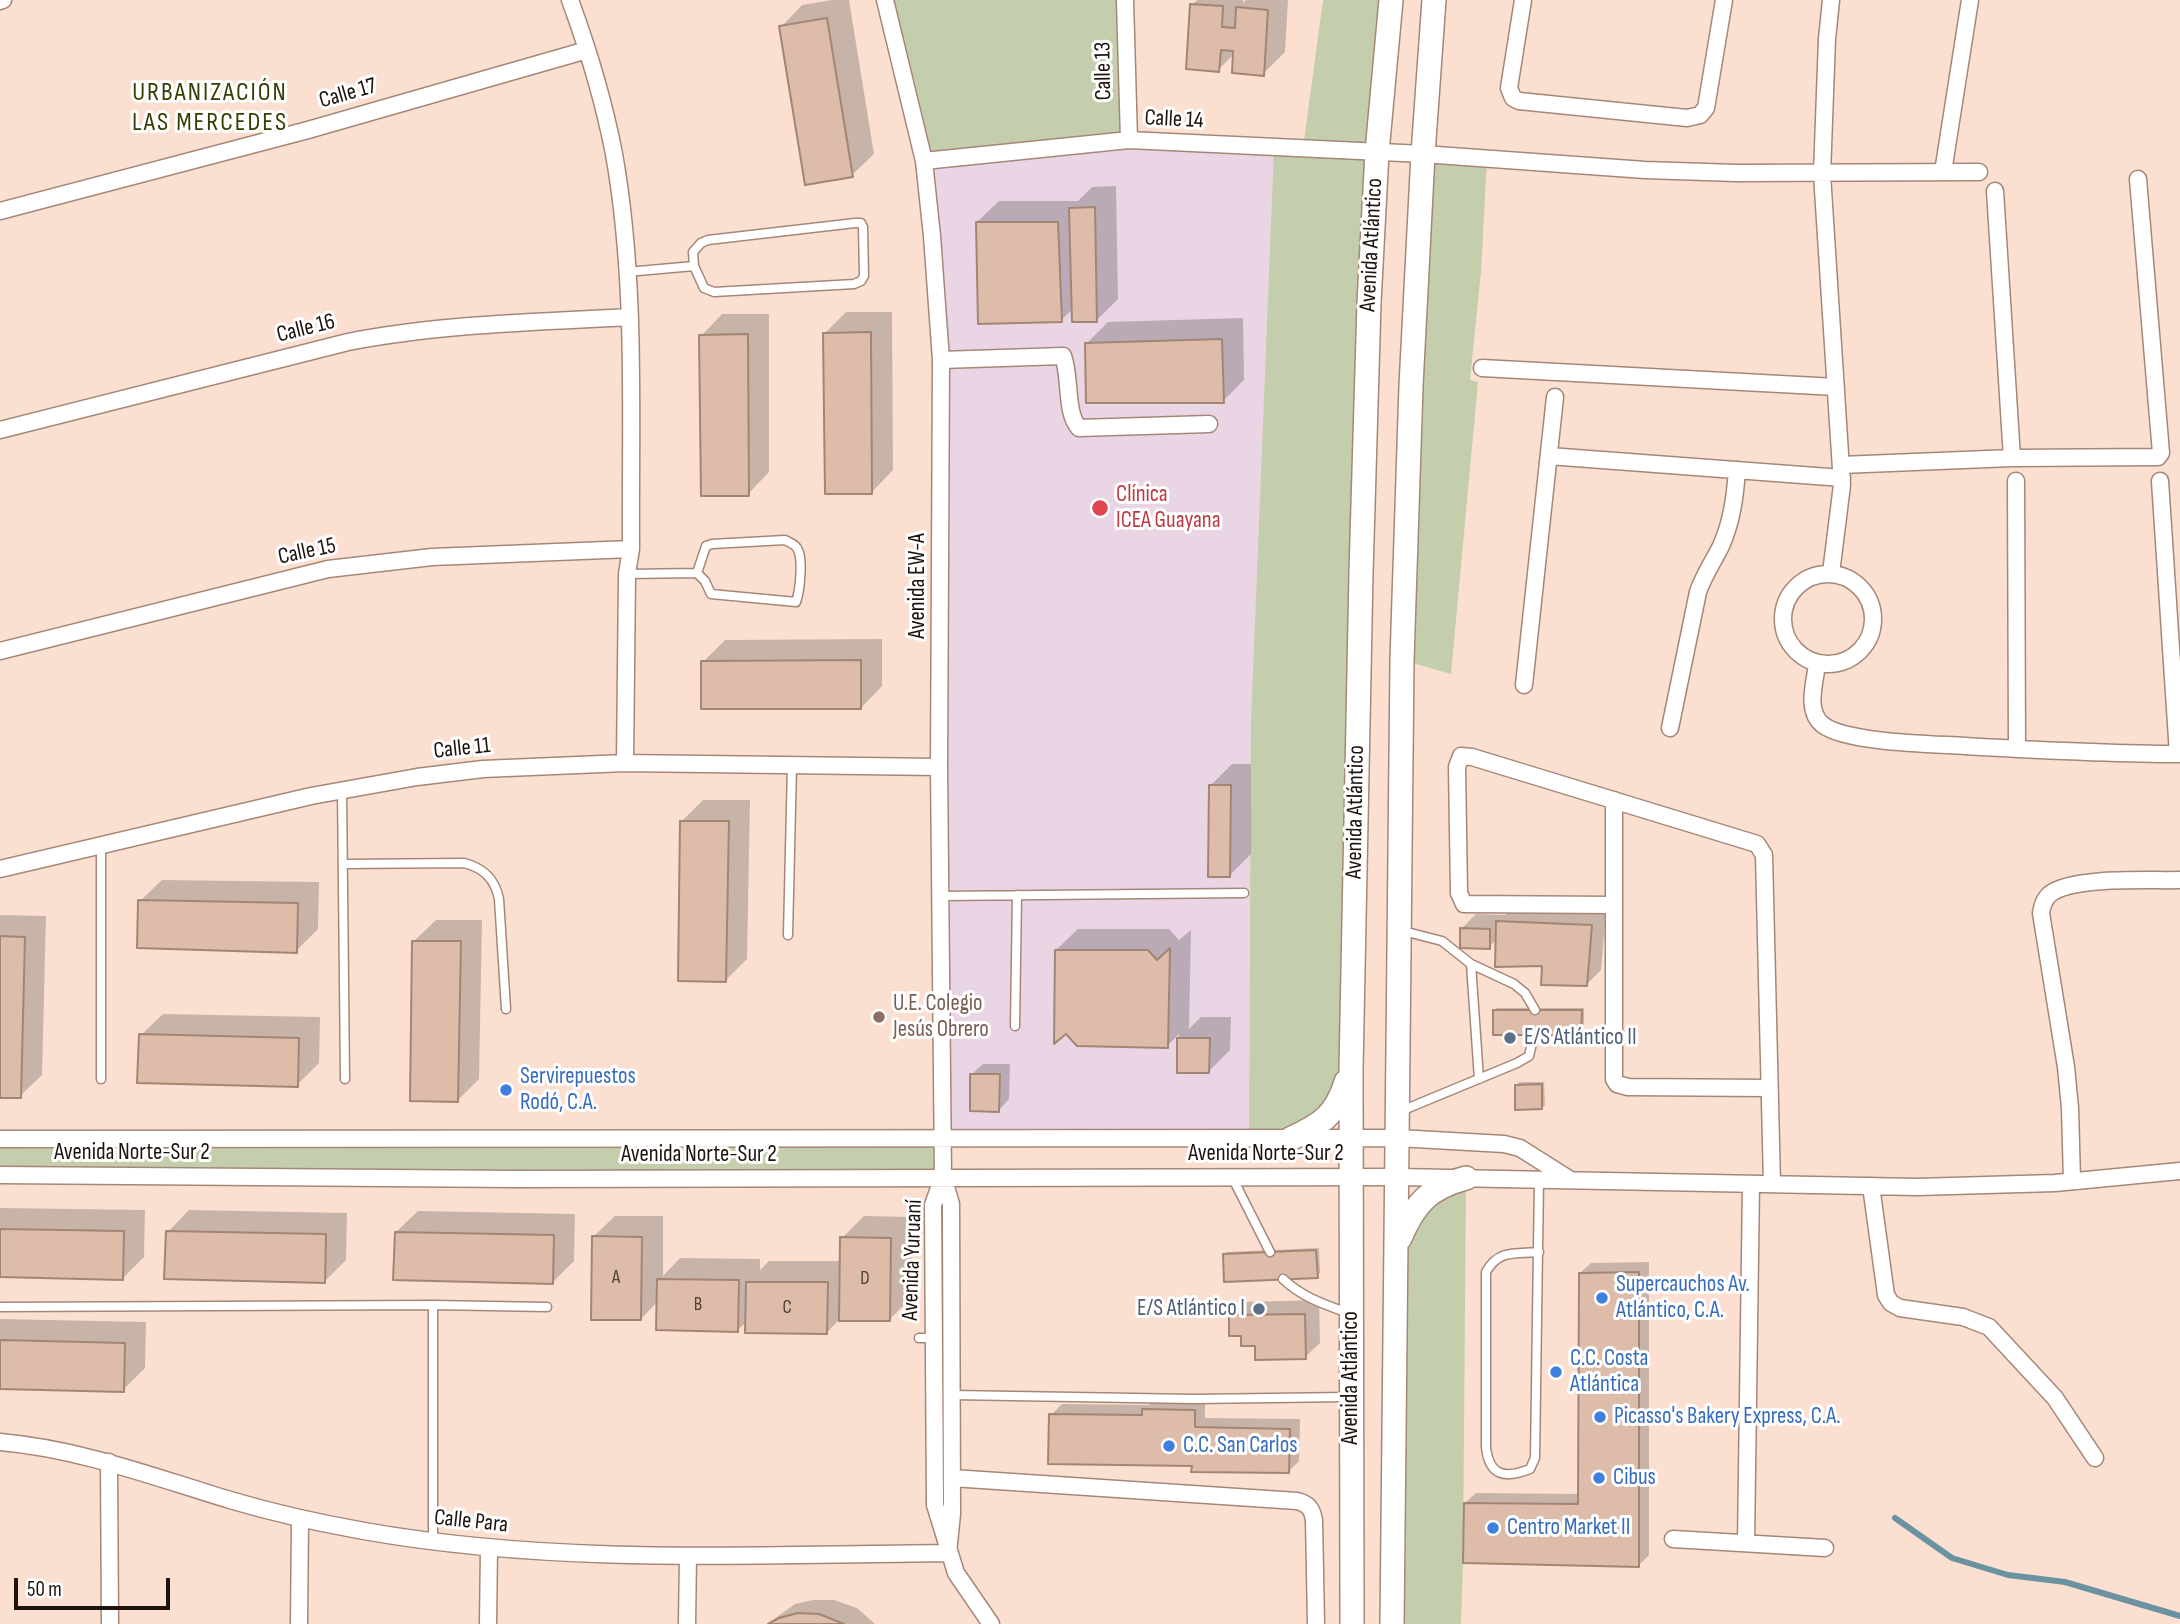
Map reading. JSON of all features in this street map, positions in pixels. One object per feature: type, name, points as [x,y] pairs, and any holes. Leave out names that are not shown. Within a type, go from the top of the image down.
[{"type":"main road","name":"Avenida Atlántico","points":[[1352,1624],[1351,1069],[1365,452],[1377,152],[1391,0]]},
{"type":"main road","name":"Avenida Atlántico","points":[[1392,1624],[1402,646],[1411,386],[1434,0]]},
{"type":"main road","points":[[1290,1139],[1313,1129],[1329,1116],[1340,1100],[1351,1069]]},
{"type":"main road","points":[[1397,1244],[1408,1220],[1430,1192],[1446,1183],[1466,1178]]},
{"type":"street","name":"Avenida EW-A","points":[[886,0],[924,161],[941,360],[939,767],[943,1177]]},
{"type":"street","name":"Calle 13","points":[[1125,0],[1129,140]]},
{"type":"street","points":[[1523,0],[1509,88],[1513,98],[1519,101],[1693,118],[1706,108],[1709,99],[1724,0]]},
{"type":"street","points":[[1831,0],[1822,174],[1842,472],[1841,507],[1831,573]]},
{"type":"street","points":[[1943,172],[1970,0]]},
{"type":"street","points":[[573,1],[614,153],[623,216],[627,272],[630,317],[631,549],[627,574],[625,763]]},
{"type":"street","name":"Calle 17","points":[[0,211],[307,130],[587,50]]},
{"type":"street","name":"Calle 14","points":[[924,161],[1129,140],[1423,154],[1644,170],[1822,174],[1979,172]]},
{"type":"street","points":[[1549,456],[1737,470],[1842,472],[2011,458],[2158,457],[2161,453],[2138,179]]},
{"type":"street","points":[[1994,191],[2011,458]]},
{"type":"street","name":"Calle 16","points":[[0,430],[348,342],[402,331],[630,317]]},
{"type":"street","points":[[941,360],[1063,356],[1067,368],[1073,421],[1079,428],[1209,424]]},
{"type":"street","points":[[1482,368],[1836,387]]},
{"type":"street","points":[[1524,685],[1555,397]]},
{"type":"street","points":[[1670,728],[1698,592],[1704,575],[1720,548],[1735,506],[1737,470]]},
{"type":"street","points":[[2017,481],[2017,749]]},
{"type":"street","points":[[1817,664],[1812,704],[1814,713],[1823,725],[1830,728],[1883,741],[2115,754],[2179,754],[2160,481]]},
{"type":"street","name":"Calle 15","points":[[0,651],[328,569],[432,557],[631,549]]},
{"type":"street","points":[[1831,573],[1846,576],[1858,584],[1867,595],[1874,624],[1869,639],[1854,656],[1832,665],[1817,664],[1792,647],[1784,633],[1785,603],[1803,580],[1831,573]]},
{"type":"street","points":[[1614,905],[1464,904],[1459,893],[1458,759],[1465,755],[1472,757],[1757,844],[1762,849],[1772,1184]]},
{"type":"street","name":"Calle 11","points":[[0,869],[342,790],[483,769],[625,763],[939,767]]},
{"type":"street","points":[[1614,800],[1613,1073],[1617,1083],[1628,1087],[1769,1088]]},
{"type":"street","points":[[2072,1181],[2066,1067],[2041,914],[2042,906],[2051,894],[2073,885],[2180,880]]},
{"type":"street","name":"Avenida Norte-Sur 2","points":[[0,1139],[1398,1138],[1504,1144],[1520,1148],[1569,1179]]},
{"type":"street","name":"Avenida Norte-Sur 2","points":[[0,1175],[516,1179],[1398,1177],[1942,1186],[2072,1181],[2180,1171]]},
{"type":"street","name":"Avenida Yuruaní","points":[[943,1177],[933,1205],[926,1338],[934,1505],[948,1553],[957,1573],[991,1624]]},
{"type":"street","name":"Avenida Yuruaní","points":[[943,1177],[951,1204],[952,1514],[948,1553]]},
{"type":"street","points":[[1746,1543],[1751,1184]]},
{"type":"street","points":[[1871,1186],[1886,1294],[1891,1303],[1916,1311],[1963,1317],[1989,1327],[2055,1398],[2095,1458]]},
{"type":"street","name":"Calle Para","points":[[0,1442],[109,1462],[300,1518],[489,1549],[688,1556],[948,1553]]},
{"type":"street","points":[[109,1462],[110,1624]]},
{"type":"street","points":[[952,1478],[1297,1501],[1307,1504],[1313,1511],[1314,1520],[1316,1624]]},
{"type":"street","points":[[299,1624],[300,1518]]},
{"type":"street","points":[[1673,1539],[1825,1548]]},
{"type":"street","points":[[488,1624],[489,1549]]},
{"type":"street","points":[[687,1624],[688,1556]]},
{"type":"lane","points":[[855,223],[861,223],[863,227],[864,276],[854,284],[714,292],[704,288],[694,267],[693,252],[708,240],[855,223]]},
{"type":"lane","points":[[627,272],[694,267]]},
{"type":"lane","points":[[627,574],[697,573],[705,581],[711,594],[796,602],[800,593],[800,552],[795,545],[785,540],[712,544],[706,546],[697,573]]},
{"type":"lane","points":[[788,935],[792,765]]},
{"type":"lane","points":[[342,790],[345,1079]]},
{"type":"lane","points":[[101,846],[102,1079]]},
{"type":"lane","points":[[344,864],[464,863],[487,874],[499,899],[506,1009]]},
{"type":"lane","points":[[941,896],[1244,893]]},
{"type":"lane","points":[[1015,1026],[1017,895]]},
{"type":"lane","points":[[1400,930],[1442,942],[1471,964],[1514,984],[1525,993],[1535,1010]]},
{"type":"lane","points":[[1471,964],[1479,1079]]},
{"type":"lane","points":[[1398,1112],[1517,1063],[1529,1056],[1534,1035]]},
{"type":"lane","points":[[1232,1177],[1270,1252]]},
{"type":"lane","points":[[1539,1179],[1539,1252],[1535,1458],[1530,1469],[1518,1474],[1504,1474],[1493,1469],[1486,1447],[1486,1272],[1493,1260],[1502,1255],[1539,1252]]},
{"type":"lane","points":[[1283,1279],[1295,1291],[1310,1299],[1351,1314]]},
{"type":"lane","points":[[433,1305],[433,1541]]},
{"type":"lane","points":[[0,1307],[547,1307]]},
{"type":"lane","points":[[952,1395],[1194,1399],[1351,1397]]},
{"type":"shaded area","points":[[1129,140],[1274,147],[1251,720],[1249,1139],[943,1138],[942,419],[924,161]]},
{"type":"green space","points":[[885,0],[1125,0],[1129,140],[924,161]]},
{"type":"green space","points":[[1323,0],[1391,0],[1351,1069],[1313,1129],[1249,1139],[1251,720],[1274,147],[1303,148]]},
{"type":"green space","points":[[1423,154],[1487,159],[1481,272],[1470,380],[1478,382],[1451,674],[1402,660]]},
{"type":"green space","points":[[943,1138],[943,1177],[0,1175],[0,1139]]},
{"type":"green space","points":[[1466,1178],[1461,1624],[1392,1624],[1407,1220]]},
{"type":"building","points":[[1190,4],[1223,6],[1222,27],[1235,28],[1236,7],[1268,10],[1264,76],[1232,73],[1233,51],[1221,50],[1219,72],[1186,69]]},
{"type":"building","points":[[827,18],[853,177],[805,185],[779,26]]},
{"type":"building","points":[[1095,207],[1097,322],[1072,322],[1069,208]]},
{"type":"building","points":[[976,222],[1058,222],[1062,322],[978,324]]},
{"type":"building","points":[[871,332],[872,494],[825,494],[823,333]]},
{"type":"building","points":[[748,334],[749,496],[701,496],[699,335]]},
{"type":"building","points":[[1222,339],[1224,403],[1086,403],[1085,343]]},
{"type":"building","points":[[861,660],[861,709],[701,709],[701,661]]},
{"type":"building","points":[[1209,785],[1231,785],[1230,877],[1208,877]]},
{"type":"building","points":[[680,821],[729,821],[726,982],[678,981]]},
{"type":"building","points":[[138,900],[298,903],[297,953],[137,948]]},
{"type":"building","points":[[1496,921],[1592,925],[1587,986],[1541,985],[1542,966],[1495,967]]},
{"type":"building","points":[[1460,928],[1490,929],[1490,949],[1460,948]]},
{"type":"building","points":[[0,936],[25,937],[21,1098],[0,1098]]},
{"type":"building","points":[[412,941],[461,941],[458,1102],[410,1101]]},
{"type":"building","points":[[1170,948],[1168,1048],[1077,1046],[1066,1034],[1054,1044],[1055,950],[1148,950],[1157,960]]},
{"type":"building","points":[[1493,1010],[1582,1010],[1581,1035],[1493,1035]]},
{"type":"building","points":[[139,1034],[299,1038],[298,1087],[137,1083]]},
{"type":"building","points":[[1177,1038],[1210,1038],[1209,1073],[1177,1073]]},
{"type":"building","points":[[970,1074],[1000,1074],[999,1112],[970,1111]]},
{"type":"building","points":[[1542,1084],[1542,1109],[1515,1110],[1515,1085]]},
{"type":"building","points":[[0,1229],[124,1231],[123,1280],[0,1277]]},
{"type":"building","points":[[166,1231],[326,1234],[325,1283],[164,1279]]},
{"type":"building","points":[[395,1232],[554,1235],[553,1284],[393,1280]]},
{"type":"building","points":[[592,1236],[642,1237],[641,1320],[591,1320]]},
{"type":"building","points":[[840,1237],[891,1238],[890,1321],[839,1321]]},
{"type":"building","points":[[1316,1250],[1318,1278],[1224,1282],[1223,1254]]},
{"type":"building","points":[[1639,1272],[1639,1567],[1463,1563],[1464,1503],[1578,1504],[1579,1273]]},
{"type":"building","points":[[657,1279],[739,1280],[738,1332],[656,1330]]},
{"type":"building","points":[[746,1282],[828,1282],[827,1334],[745,1333]]},
{"type":"building","points":[[1305,1314],[1306,1359],[1255,1360],[1255,1346],[1241,1346],[1241,1336],[1229,1336],[1229,1315]]},
{"type":"building","points":[[0,1340],[125,1343],[124,1392],[0,1389]]},
{"type":"building","name":"C.C. San Carlos","points":[[1142,1409],[1195,1410],[1195,1427],[1290,1429],[1289,1473],[1191,1472],[1192,1466],[1048,1464],[1049,1414],[1142,1415]]},
{"type":"building","points":[[798,1613],[819,1614],[844,1624],[768,1624]]},
{"type":"waterway","points":[[1895,1518],[1952,1558],[2008,1575],[2065,1582],[2180,1616]]},
{"type":"place","name":"Clínica ICEA Guayana","points":[[1100,508]]},
{"type":"place","name":"U.E. Colegio Jesús Obrero","points":[[879,1017]]},
{"type":"place","name":"E/S Atlántico II","points":[[1510,1038]]},
{"type":"place","name":"Servirepuestos Rodó, C.A.","points":[[506,1090]]},
{"type":"place","name":"Supercauchos Av. Atlántico, C.A.","points":[[1602,1298]]},
{"type":"place","name":"E/S Atlántico I","points":[[1259,1309]]},
{"type":"place","name":"C.C. Costa Atlántica","points":[[1556,1372]]},
{"type":"place","name":"Picasso's Bakery Express, C.A.","points":[[1600,1417]]},
{"type":"place","name":"C.C. San Carlos","points":[[1169,1446]]},
{"type":"place","name":"Cibus","points":[[1599,1478]]},
{"type":"place","name":"Centro Market II","points":[[1493,1528]]},
{"type":"district","name":"URBANIZACIÓN LAS MERCEDES","points":[[210,108]]}]
